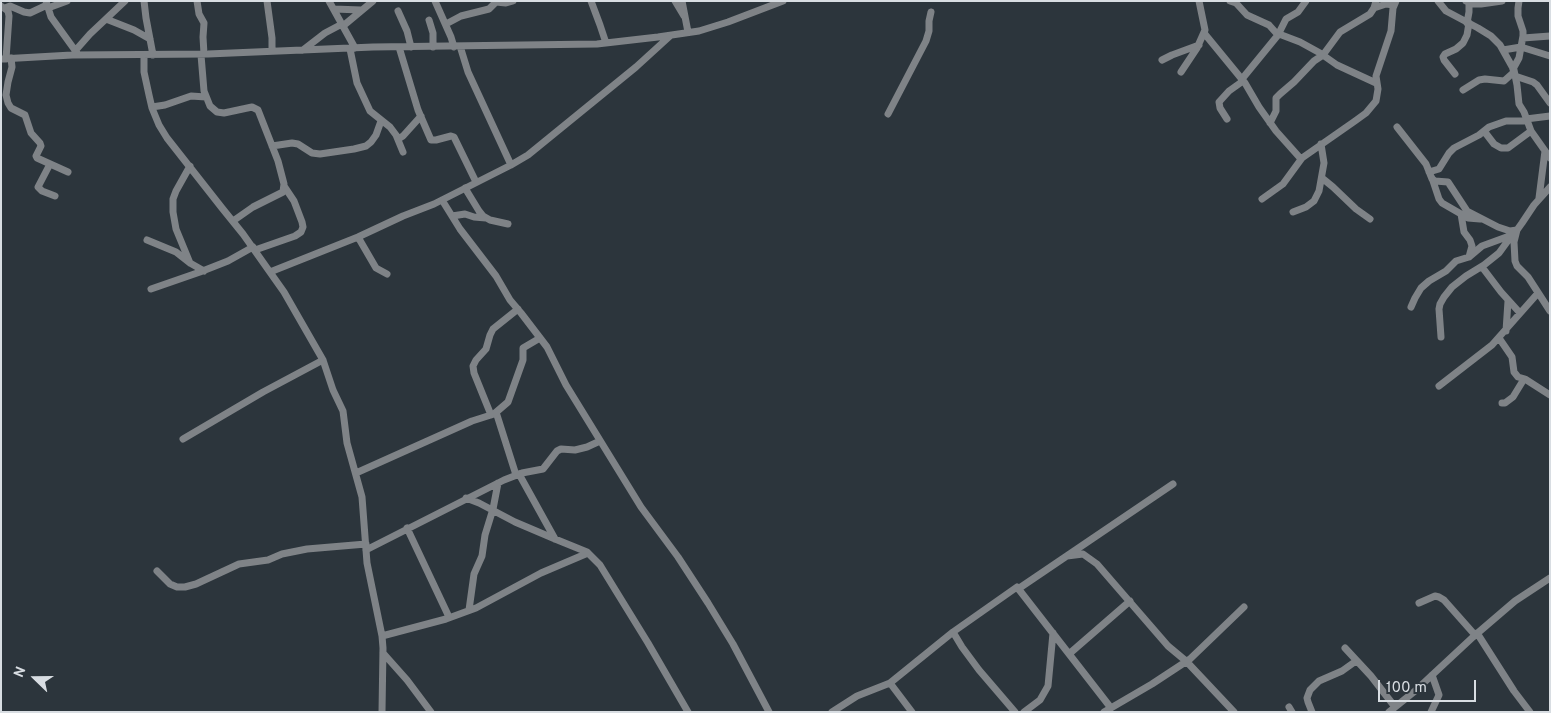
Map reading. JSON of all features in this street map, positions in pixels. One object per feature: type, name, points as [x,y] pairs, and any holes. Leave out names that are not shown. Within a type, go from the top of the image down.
[{"type":"street","points":[[3,7],[10,6],[30,13],[47,5],[67,1]]},
{"type":"street","points":[[77,53],[84,40],[125,1]]},
{"type":"street","points":[[144,1],[153,55]]},
{"type":"street","points":[[197,1],[199,14],[204,23],[202,37],[204,91],[210,106],[217,112],[224,113],[252,107],[258,110],[282,174],[284,186],[283,192],[253,207],[232,221]]},
{"type":"street","points":[[266,1],[272,38],[272,51]]},
{"type":"street","points":[[329,1],[343,25],[352,48],[357,83],[370,111],[390,127],[398,139],[403,152]]},
{"type":"street","points":[[303,50],[325,33],[343,25],[374,1]]},
{"type":"street","points":[[435,1],[511,165]]},
{"type":"street","points":[[446,24],[461,16],[489,9],[496,2],[506,3],[513,1]]},
{"type":"street","points":[[591,1],[606,43]]},
{"type":"street","points":[[675,1],[686,18]]},
{"type":"street","points":[[682,1],[688,32]]},
{"type":"street","points":[[6,59],[77,53],[153,55],[352,48],[606,43],[670,36],[688,32],[728,22],[783,1]]},
{"type":"street","points":[[1181,72],[1199,45],[1205,30],[1198,1]]},
{"type":"street","points":[[1230,1],[1236,3],[1247,15],[1269,25],[1278,34],[1300,42],[1337,65],[1376,84]]},
{"type":"street","points":[[1227,119],[1220,108],[1219,102],[1242,80],[1278,34],[1286,19],[1298,12],[1306,1]]},
{"type":"street","points":[[1438,1],[1446,11],[1491,36],[1503,50],[1514,72],[1519,104],[1531,130],[1550,158]]},
{"type":"street","points":[[1455,74],[1443,57],[1464,44],[1467,35],[1468,2],[1492,4],[1502,1]]},
{"type":"street","points":[[1464,90],[1474,82],[1485,79],[1504,81],[1514,72],[1523,38],[1523,31],[1518,16],[1520,1]]},
{"type":"street","points":[[1262,199],[1283,184],[1301,159],[1366,113],[1376,100],[1378,89],[1376,76],[1392,31],[1395,3],[1375,5],[1363,18],[1340,32],[1323,55],[1314,61],[1276,98],[1276,111],[1270,123]]},
{"type":"street","points":[[47,5],[51,17],[77,53]]},
{"type":"street","points":[[3,7],[8,11],[9,27],[6,59],[12,67],[6,95],[8,103],[11,108],[25,116],[31,133],[41,144],[36,156],[37,158],[68,172]]},
{"type":"street","points":[[334,9],[362,10]]},
{"type":"street","points":[[398,11],[407,31],[411,47]]},
{"type":"street","points":[[888,114],[926,41],[932,12]]},
{"type":"street","points":[[106,19],[134,30],[150,39]]},
{"type":"street","points":[[429,20],[433,33],[433,47]]},
{"type":"street","points":[[1204,32],[1250,90],[1270,123],[1301,159]]},
{"type":"street","points":[[270,272],[358,237],[442,200],[511,165],[535,149],[636,67],[670,36]]},
{"type":"street","points":[[1523,38],[1550,36]]},
{"type":"street","points":[[1162,60],[1199,45]]},
{"type":"street","points":[[399,47],[420,116],[432,140],[454,137],[476,182]]},
{"type":"street","points":[[1503,50],[1521,47],[1550,56]]},
{"type":"street","points":[[144,55],[144,72],[152,107],[159,125],[167,138],[254,249],[284,292],[323,360],[333,390],[343,411],[347,443],[362,497],[366,563],[382,636],[382,712]]},
{"type":"street","points":[[1514,72],[1537,85],[1550,103]]},
{"type":"street","points":[[152,107],[165,105],[191,96],[206,97]]},
{"type":"street","points":[[398,139],[403,136],[420,116]]},
{"type":"street","points":[[1430,175],[1439,169],[1454,148],[1498,123],[1550,116]]},
{"type":"street","points":[[1484,130],[1494,144],[1502,148],[1508,148],[1531,130],[1541,117]]},
{"type":"street","points":[[272,146],[298,144],[312,153],[320,154],[354,149],[366,146],[371,142],[376,135],[381,121]]},
{"type":"street","points":[[1397,127],[1426,164],[1442,203],[1468,218],[1480,218]]},
{"type":"street","points":[[1293,212],[1306,207],[1314,201],[1320,191],[1324,163],[1321,144]]},
{"type":"street","points":[[1539,199],[1545,151]]},
{"type":"street","points":[[50,164],[38,187],[42,192],[55,196]]},
{"type":"street","points":[[190,166],[173,199],[176,229],[190,263]]},
{"type":"street","points":[[1430,175],[1435,181],[1448,182],[1468,211],[1498,227],[1515,232]]},
{"type":"street","points":[[1322,178],[1370,219]]},
{"type":"street","points":[[151,289],[204,271],[254,249],[302,232],[302,222],[294,201],[284,186]]},
{"type":"street","points":[[1442,337],[1439,309],[1444,297],[1452,288],[1499,253],[1550,187]]},
{"type":"street","points":[[465,188],[479,211],[487,218]]},
{"type":"street","points":[[442,200],[496,276],[510,300],[547,347],[566,385],[641,508],[678,557],[733,644],[769,712]]},
{"type":"street","points":[[452,216],[465,214],[508,224]]},
{"type":"street","points":[[1461,214],[1464,232],[1471,243],[1469,257]]},
{"type":"street","points":[[1411,307],[1414,298],[1421,288],[1429,281],[1446,272],[1456,261],[1469,257],[1482,246],[1515,232]]},
{"type":"street","points":[[1515,232],[1515,261],[1517,266],[1528,277],[1550,311]]},
{"type":"street","points":[[358,237],[376,268],[387,274]]},
{"type":"street","points":[[147,240],[176,252],[204,271]]},
{"type":"street","points":[[1482,267],[1508,301],[1520,313]]},
{"type":"street","points":[[1439,386],[1492,345],[1538,294]]},
{"type":"street","points":[[1506,331],[1508,301]]},
{"type":"street","points":[[518,309],[493,329],[486,349],[473,366],[474,373],[494,414],[518,475],[555,539]]},
{"type":"street","points":[[356,472],[463,425],[494,414],[508,402],[514,389],[523,360],[523,348],[540,338]]},
{"type":"street","points":[[1499,338],[1512,357],[1514,372],[1550,395]]},
{"type":"street","points":[[183,439],[263,392],[323,360]]},
{"type":"street","points":[[1502,403],[1513,397],[1524,379]]},
{"type":"street","points":[[158,571],[170,584],[177,587],[185,587],[196,584],[239,564],[268,560],[282,554],[306,549],[366,547],[498,483],[518,475],[542,469],[557,450],[575,450],[600,441]]},
{"type":"street","points":[[469,610],[474,574],[482,556],[498,483]]},
{"type":"street","points":[[832,712],[857,696],[890,683],[953,632],[1017,587],[1018,589],[1173,484]]},
{"type":"street","points":[[466,498],[515,522],[588,553],[600,565],[688,712]]},
{"type":"street","points":[[407,528],[449,617]]},
{"type":"street","points":[[382,636],[469,610],[541,573],[588,553]]},
{"type":"street","points":[[1067,556],[1083,554],[1090,557],[1168,646],[1186,661],[1234,712]]},
{"type":"street","points":[[1346,648],[1371,676],[1392,709],[1515,601],[1550,578]]},
{"type":"street","points":[[1018,589],[1069,654],[1108,710],[1186,661],[1244,607]]},
{"type":"street","points":[[1419,604],[1435,596],[1439,596],[1444,600],[1476,634],[1530,712]]},
{"type":"street","points":[[1069,654],[1130,601]]},
{"type":"street","points":[[953,632],[979,670],[1015,712]]},
{"type":"street","points":[[1024,712],[1040,700],[1048,686],[1053,633]]},
{"type":"street","points":[[383,653],[407,680],[431,712]]},
{"type":"street","points":[[1312,712],[1307,698],[1310,690],[1319,681],[1342,671],[1356,660]]},
{"type":"street","points":[[1431,712],[1438,695],[1432,674]]},
{"type":"street","points":[[890,683],[912,712]]}]
